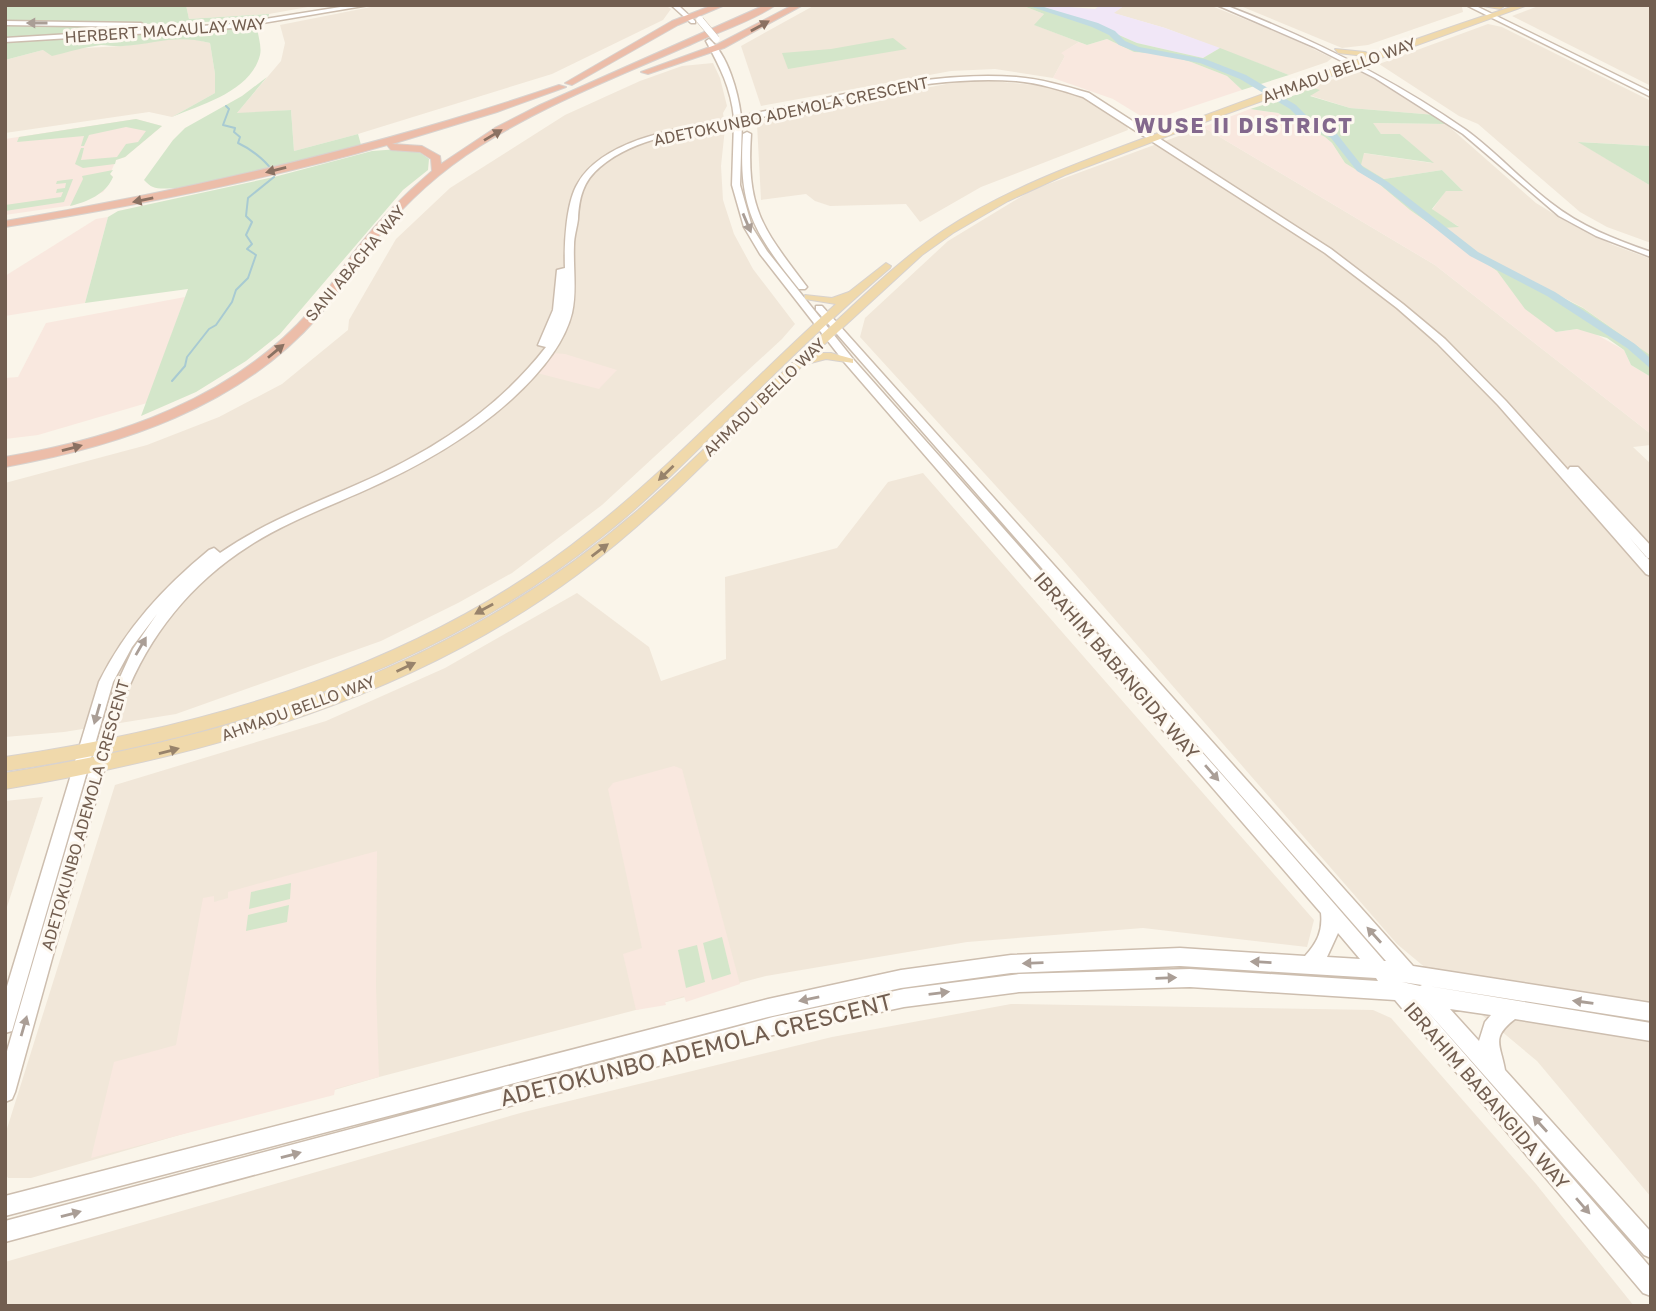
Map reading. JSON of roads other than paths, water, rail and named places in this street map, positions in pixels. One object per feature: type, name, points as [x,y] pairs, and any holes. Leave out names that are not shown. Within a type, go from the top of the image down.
[{"type":"highway","name":"SANI ABACHA WAY","points":[[5,463],[79,446],[154,421],[212,394],[254,368],[309,320],[390,216],[437,173],[561,93],[756,5]]},
{"type":"highway","name":"SANI ABACHA WAY","points":[[5,224],[210,186],[432,130],[561,93],[772,5]]},
{"type":"highway","points":[[561,93],[696,56],[723,57],[740,37],[799,5]]},
{"type":"highway","points":[[561,93],[687,13],[718,6]]},
{"type":"highway","points":[[696,56],[715,44],[740,37]]},
{"type":"highway","points":[[357,150],[396,146],[422,149],[436,158],[437,173]]},
{"type":"main road","name":"HERBERT MACAULAY WAY","points":[[5,23],[217,24],[292,16],[354,5]]},
{"type":"main road","name":"HERBERT MACAULAY WAY","points":[[5,40],[262,23],[366,5]]},
{"type":"main road","name":"AHMADU BELLO WAY","points":[[1229,106],[1338,60],[1354,61],[1369,56],[1487,10],[1525,5]]},
{"type":"main road","points":[[1487,10],[1651,93]]},
{"type":"main road","points":[[1487,10],[1507,22]]},
{"type":"main road","name":"IBRAHIM BABANGIDA WAY","points":[[687,13],[723,57],[743,117],[749,201],[773,248],[809,297],[849,361],[1037,573],[1651,1285]]},
{"type":"main road","points":[[1369,56],[1370,69],[1338,60],[1369,56]]},
{"type":"main road","name":"AHMADU BELLO WAY","points":[[5,764],[103,750],[228,717],[327,683],[395,655],[488,607],[563,559],[624,510],[827,326],[891,274],[973,215],[1051,175],[1229,106],[1295,85],[1338,60]]},
{"type":"main road","name":"ADETOKUNBO ADEMOLA CRESCENT","points":[[5,1024],[106,681],[120,650],[153,608],[198,566],[236,537],[280,513],[432,443],[479,412],[520,375],[542,346],[558,310],[562,269],[560,241],[567,194],[577,177],[599,157],[632,140],[718,121],[943,80],[997,77],[1043,82],[1080,93],[1154,134],[1329,245],[1393,291],[1461,350],[1651,554]]},
{"type":"main road","name":"IBRAHIM BABANGIDA WAY","points":[[743,117],[736,186],[748,227],[762,252],[1651,1248]]},
{"type":"main road","name":"ADETOKUNBO ADEMOLA CRESCENT","points":[[5,1092],[123,680],[140,647],[160,618],[209,569],[245,542],[439,448],[494,411],[534,371],[560,334],[566,320],[571,297],[569,240],[579,187],[593,169],[612,155],[638,143],[718,121]]},
{"type":"main road","name":"AHMADU BELLO WAY","points":[[5,781],[80,771],[226,735],[331,699],[400,670],[485,627],[569,573],[610,542],[792,369],[855,293],[908,248],[982,198],[1024,178],[1154,134]]},
{"type":"main road","name":"ADETOKUNBO ADEMOLA CRESCENT","points":[[1154,134],[1328,251],[1382,290],[1441,341],[1502,402],[1651,571]]},
{"type":"main road","points":[[809,297],[833,301],[855,293]]},
{"type":"main road","points":[[792,369],[821,355],[849,361]]},
{"type":"main road","points":[[1309,964],[1329,941],[1329,910]]},
{"type":"main road","name":"ADETOKUNBO ADEMOLA CRESCENT","points":[[5,1206],[679,1030],[901,979],[1011,964],[1180,957],[1406,971],[1545,997],[1651,1012]]},
{"type":"main road","name":"ADETOKUNBO ADEMOLA CRESCENT","points":[[5,1232],[760,1029],[904,998],[1018,983],[1190,978],[1397,990],[1651,1032]]},
{"type":"main road","points":[[1500,1079],[1490,1054],[1490,1029],[1497,1020],[1512,1010]]},
{"type":"street","points":[[1220,5],[1338,60],[1354,61],[1370,69],[1467,134],[1567,217],[1601,235],[1651,253]]},
{"type":"street","points":[[1227,5],[1338,60]]},
{"type":"waterway","points":[[1029,5],[1095,25],[1112,33],[1122,43],[1137,49],[1202,61],[1243,77],[1293,107],[1307,121],[1334,136],[1360,169],[1385,184],[1474,254],[1551,294],[1631,346],[1651,366]]},
{"type":"waterway","points":[[226,106],[229,109],[223,125],[235,128],[234,132],[240,137],[238,143],[256,154],[271,169]]},
{"type":"waterway","points":[[172,381],[185,366],[187,357],[209,329],[216,325],[232,302],[236,290],[248,278],[256,255],[247,249],[252,244],[246,235],[252,222],[246,216],[248,198],[274,177]]},
{"type":"district","name":"WUSE II DISTRICT","points":[[1244,125]]}]
